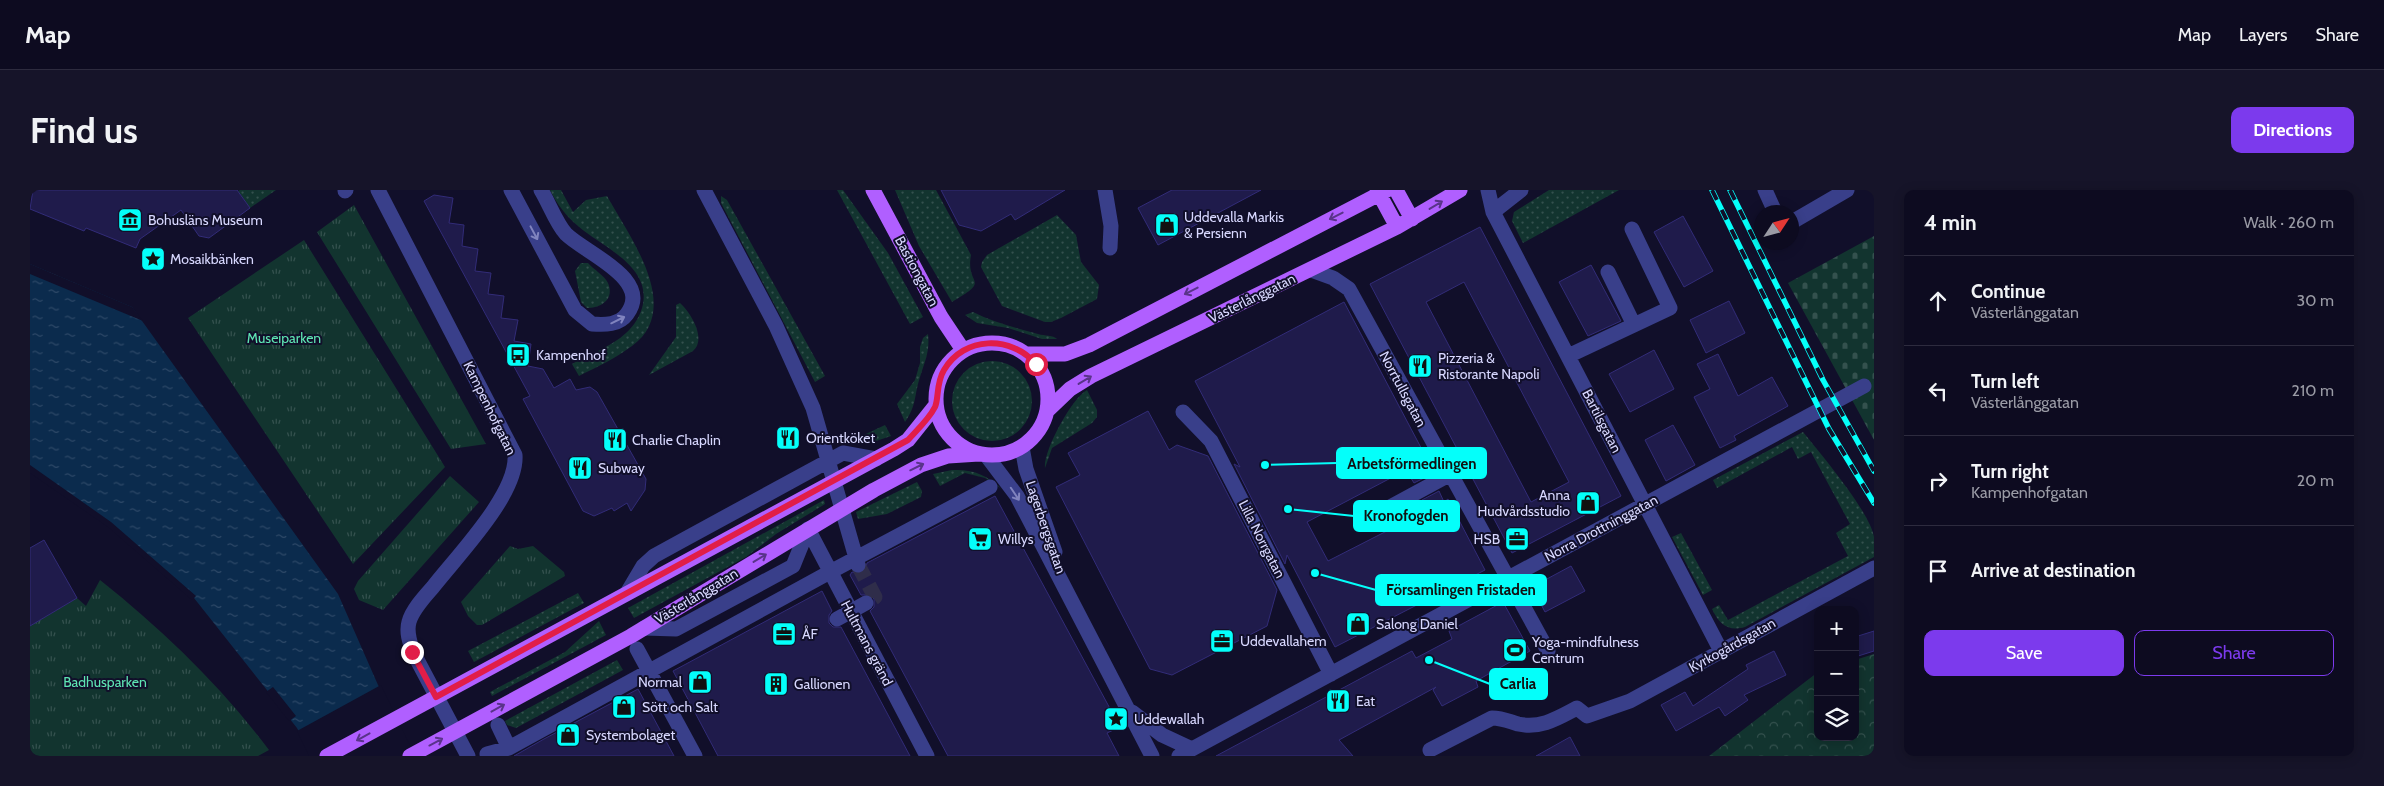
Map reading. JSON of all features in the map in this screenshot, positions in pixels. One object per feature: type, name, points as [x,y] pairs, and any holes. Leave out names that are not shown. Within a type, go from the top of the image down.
[{"type":"main road","name":"Bastiongatan","points":[[873,190],[941,317],[963,350]]},
{"type":"main road","points":[[1396,190],[1412,219]]},
{"type":"main road","name":"Västerlånggatan","points":[[1048,410],[1070,389],[1091,376],[1311,270],[1412,219],[1460,190]]},
{"type":"main road","points":[[1381,191],[1396,227]]},
{"type":"main road","name":"Västerlånggatan","points":[[963,350],[984,343],[999,343],[1026,354],[1065,354],[1089,345],[1381,191]]},
{"type":"main road","points":[[963,350],[944,370],[937,387],[936,405],[946,432],[961,446],[982,455]]},
{"type":"main road","name":"Västerlånggatan","points":[[413,754],[644,628],[921,465],[948,456],[1009,453],[1022,447],[1041,428],[1048,410],[1049,396],[1046,382],[1040,369],[1026,354]]},
{"type":"main road","points":[[327,756],[908,440],[936,405]]},
{"type":"street","name":"Kampenhofgatan","points":[[378,190],[515,455],[516,465],[513,478],[502,498],[424,597],[409,621],[408,639],[412,652],[468,756]]},
{"type":"street","points":[[511,190],[576,310],[592,324],[615,323],[624,318],[630,311],[633,296],[627,281],[565,233],[541,190]]},
{"type":"street","points":[[704,190],[776,326],[813,408],[858,565]]},
{"type":"street","points":[[1105,190],[1112,226],[1110,248]]},
{"type":"street","name":"Bartilsgatan","points":[[1488,190],[1493,212],[1721,651]]},
{"type":"street","points":[[1493,212],[1521,190]]},
{"type":"street","points":[[1765,190],[1772,205]]},
{"type":"street","points":[[1799,218],[1848,190]]},
{"type":"street","points":[[1568,356],[1670,308],[1632,229]]},
{"type":"street","name":"Norrtullsgatan","points":[[1311,270],[1333,278],[1349,289],[1449,475],[1509,578],[1548,652]]},
{"type":"street","points":[[1608,272],[1634,325]]},
{"type":"street","name":"Norra Drottninggatan","points":[[1185,752],[1864,386]]},
{"type":"street","name":"Lilla Norrgatan","points":[[1183,412],[1211,442],[1331,674]]},
{"type":"street","name":"Lagerbergsgatan","points":[[1022,447],[1032,488],[1074,605]]},
{"type":"street","points":[[627,593],[643,566],[654,556],[685,538],[843,453],[876,458]]},
{"type":"street","name":"Lagerbergsgatan","points":[[982,455],[1017,496],[1152,756]]},
{"type":"street","points":[[1377,514],[1449,475]]},
{"type":"street","points":[[487,754],[509,748],[830,572],[990,487]]},
{"type":"street","points":[[644,628],[676,630],[793,566],[808,530]]},
{"type":"street","name":"Hultmans gränd","points":[[808,530],[928,756]]},
{"type":"street","name":"Kyrkogårdsgatan","points":[[1430,750],[1492,718],[1501,718],[1518,724],[1545,724],[1577,708],[1587,716],[1630,701],[1874,568]]},
{"type":"street","points":[[836,619],[866,603]]},
{"type":"street","points":[[637,649],[695,756]]},
{"type":"street","points":[[1128,710],[1185,752]]},
{"type":"street","points":[[498,726],[509,748]]},
{"type":"green space","points":[[276,190],[250,208],[238,191]]},
{"type":"green space","points":[[550,190],[561,190],[573,212],[586,200],[607,196],[638,251],[653,292],[653,312],[647,330],[632,346],[579,376],[572,364],[614,342],[634,324],[642,308],[643,290],[639,278],[632,268],[622,258],[574,222],[562,210]]},
{"type":"green space","points":[[837,190],[843,190],[888,253],[923,317],[910,324]]},
{"type":"green space","points":[[895,190],[936,190],[971,255],[970,265],[975,282],[974,285],[952,302],[919,246]]},
{"type":"green space","points":[[1549,190],[1619,190],[1523,243],[1512,221],[1514,212]]},
{"type":"green space","points":[[721,196],[727,200],[825,376],[815,382],[721,203]]},
{"type":"green space","points":[[354,205],[486,444],[451,449],[317,232]]},
{"type":"green space","points":[[1057,215],[1076,235],[1081,262],[1099,285],[1097,299],[1061,318],[1045,322],[1002,306],[981,267],[987,255]]},
{"type":"green space","points":[[1874,236],[1874,440],[1788,283]]},
{"type":"green space","name":"Museiparken","points":[[304,240],[445,467],[353,564],[188,318]]},
{"type":"green space","points":[[581,263],[588,263],[608,283],[610,294],[601,305],[587,308],[581,302],[575,271]]},
{"type":"green space","points":[[680,303],[689,313],[696,326],[698,333],[697,346],[693,351],[649,375],[676,337],[676,305]]},
{"type":"green space","points":[[973,312],[988,319],[1057,339],[1042,339],[1008,328],[977,323],[965,315]]},
{"type":"green space","points":[[928,334],[927,356],[913,405],[905,422],[897,404],[915,380],[920,363],[920,347],[923,338]]},
{"type":"green space","points":[[992,361],[1007,364],[1020,373],[1029,386],[1032,401],[1029,416],[1020,429],[1007,438],[992,441],[977,438],[964,429],[955,416],[952,401],[955,386],[964,373],[977,364]]},
{"type":"green space","points":[[1087,390],[1097,410],[1097,417],[1092,423],[1052,448],[1045,468],[1053,438],[1074,403]]},
{"type":"green space","points":[[885,425],[891,436],[867,444],[851,441]]},
{"type":"green space","points":[[1803,432],[1832,468],[1864,513],[1874,537],[1874,557],[1745,627],[1734,628],[1725,626],[1712,609],[1719,605],[1728,620],[1848,556],[1836,533],[1850,524],[1811,452],[1798,459],[1792,447],[1717,488],[1713,480]]},
{"type":"green space","points":[[952,470],[979,474],[991,480],[1002,489],[985,478],[965,473],[940,486],[933,474]]},
{"type":"green space","points":[[450,476],[479,502],[383,610],[359,600],[354,589],[358,581]]},
{"type":"green space","points":[[917,482],[922,491],[921,497],[887,514],[858,519],[856,512]]},
{"type":"green space","points":[[824,500],[825,504],[776,534],[746,557],[634,618],[628,608]]},
{"type":"green space","points":[[1681,533],[1712,590],[1703,595],[1672,537]]},
{"type":"green space","points":[[510,546],[518,549],[533,546],[564,572],[565,576],[482,625],[477,625],[468,616],[461,602]]},
{"type":"green space","name":"Badhusparken","points":[[100,580],[169,639],[211,681],[251,726],[269,750],[258,756],[30,756],[30,626],[77,598],[86,606]]},
{"type":"green space","points":[[578,593],[584,603],[474,662],[468,651]]},
{"type":"green space","points":[[599,621],[606,635],[492,696],[490,692],[565,652]]},
{"type":"green space","points":[[1874,654],[1874,756],[1709,756],[1814,675],[1814,741],[1859,741],[1859,659]]},
{"type":"green space","points":[[617,660],[623,670],[516,728],[507,725],[505,721]]},
{"type":"water","points":[[30,264],[132,307],[338,594],[378,685],[413,756],[312,756],[297,728],[194,598],[109,525],[30,469]]},
{"type":"pier","points":[[30,264],[132,307],[143,321],[30,274]]},
{"type":"pier","points":[[30,465],[111,522],[196,596],[192,600],[108,527],[30,473]]},
{"type":"pier","points":[[381,685],[415,756],[309,756],[297,731]]},
{"type":"pier","points":[[273,687],[296,716],[289,721],[266,692]]},
{"type":"building","name":"Bohusläns Museum","points":[[33,190],[237,190],[250,208],[209,238],[199,236],[181,210],[140,239],[136,248],[86,228],[84,231],[30,209]]},
{"type":"building","points":[[941,190],[1065,190],[1015,220],[1011,214],[981,231],[959,225]]},
{"type":"building","points":[[1172,190],[1261,190],[1158,245],[1138,208]]},
{"type":"building","name":"Kampenhof","points":[[434,195],[453,198],[449,223],[464,225],[462,246],[478,249],[475,271],[491,273],[488,294],[504,296],[501,318],[518,320],[514,341],[531,344],[528,366],[543,369],[554,388],[570,379],[576,390],[590,387],[597,392],[646,479],[645,490],[631,511],[627,503],[614,511],[612,508],[594,516],[583,511],[523,399],[530,396],[424,201]]},
{"type":"building","points":[[1683,216],[1713,271],[1684,287],[1654,232]]},
{"type":"building","points":[[1480,227],[1621,496],[1512,553],[1370,284]],"holes":[[[1464,282],[1569,482],[1531,502],[1426,302]]]},
{"type":"building","points":[[1591,265],[1621,321],[1588,336],[1559,282]]},
{"type":"building","points":[[1729,301],[1745,333],[1706,353],[1690,320]]},
{"type":"building","points":[[1344,302],[1427,459],[1423,461],[1430,475],[1414,483],[1406,470],[1307,522],[1328,561],[1428,510],[1422,500],[1439,491],[1444,502],[1448,499],[1485,570],[1335,647],[1287,555],[1285,564],[1234,464],[1240,467],[1195,381]]},
{"type":"building","points":[[1654,350],[1674,389],[1630,412],[1609,374]]},
{"type":"building","points":[[1718,354],[1738,396],[1772,377],[1788,406],[1734,436],[1736,440],[1720,448],[1694,397],[1710,389],[1697,364]]},
{"type":"building","points":[[1148,411],[1169,450],[1177,445],[1208,456],[1277,590],[1267,626],[1172,675],[1150,669],[1056,487],[1080,475],[1068,453]]},
{"type":"building","points":[[1673,425],[1695,465],[1666,481],[1645,440]]},
{"type":"building","points":[[995,496],[1120,727],[1107,733],[1119,756],[948,756],[870,611],[874,607],[874,599],[870,595],[861,595],[850,575],[852,572],[861,574],[865,571],[867,563]]},
{"type":"building","points":[[44,540],[77,598],[30,626],[30,548]]},
{"type":"building","points":[[1571,566],[1585,591],[1545,612],[1532,587]]},
{"type":"building","name":"Gallionen","points":[[822,591],[832,611],[829,615],[829,623],[833,627],[841,627],[910,756],[718,756],[673,671]]},
{"type":"building","points":[[1503,602],[1530,651],[1476,681],[1478,687],[1442,706],[1433,690],[1436,687],[1339,740],[1353,756],[1216,756],[1412,651],[1416,658],[1452,639],[1449,631]]},
{"type":"building","points":[[1874,631],[1874,651],[1859,656],[1859,636]]},
{"type":"building","points":[[1774,651],[1786,675],[1744,695],[1748,700],[1725,716],[1719,707],[1676,731],[1661,705],[1685,692],[1693,706],[1748,669],[1746,665]]},
{"type":"building","points":[[638,689],[674,756],[514,756],[544,739]]},
{"type":"building","points":[[1570,737],[1580,756],[1536,756]]},
{"type":"tunnel","points":[[858,565],[875,597],[866,603]]},
{"type":"railway","points":[[1712,190],[1829,429],[1874,503]]},
{"type":"railway","points":[[1730,190],[1823,380],[1874,471]]},
{"type":"place","name":"Bohusläns Museum","points":[[130,220]]},
{"type":"place","name":"Uddevalla Markis & Persienn","points":[[1167,225]]},
{"type":"place","name":"Mosaikbänken","points":[[153,259]]},
{"type":"place","name":"Kampenhof","points":[[518,355]]},
{"type":"place","name":"Pizzeria & Ristorante Napoli","points":[[1420,366]]},
{"type":"place","name":"Orientköket","points":[[788,438]]},
{"type":"place","name":"Charlie Chaplin","points":[[615,440]]},
{"type":"place","name":"Arbetsförmedlingen","points":[[1265,465]]},
{"type":"place","name":"Subway","points":[[580,468]]},
{"type":"place","name":"Anna Hudvårdsstudio","points":[[1588,503]]},
{"type":"place","name":"Kronofogden","points":[[1288,509]]},
{"type":"place","name":"Willys","points":[[980,539]]},
{"type":"place","name":"HSB","points":[[1517,539]]},
{"type":"place","name":"Församlingen Fristaden","points":[[1315,573]]},
{"type":"place","name":"Salong Daniel","points":[[1358,624]]},
{"type":"place","name":"ÅF","points":[[784,634]]},
{"type":"place","name":"Uddevallahem","points":[[1222,641]]},
{"type":"place","name":"Yoga-mindfulness Centrum","points":[[1515,650]]},
{"type":"place","name":"Carlia","points":[[1429,660]]},
{"type":"place","name":"Normal","points":[[700,682]]},
{"type":"place","name":"Gallionen","points":[[776,684]]},
{"type":"place","name":"Eat","points":[[1338,701]]},
{"type":"place","name":"Sött och Salt","points":[[624,707]]},
{"type":"place","name":"Uddewallah","points":[[1116,719]]},
{"type":"place","name":"Systembolaget","points":[[568,735]]},
{"type":"route","points":[[412,652],[436,697],[908,440],[923,424],[936,405],[937,387],[944,370],[949,362],[963,350],[984,343],[1006,344],[1026,354],[1036,364]]}]
